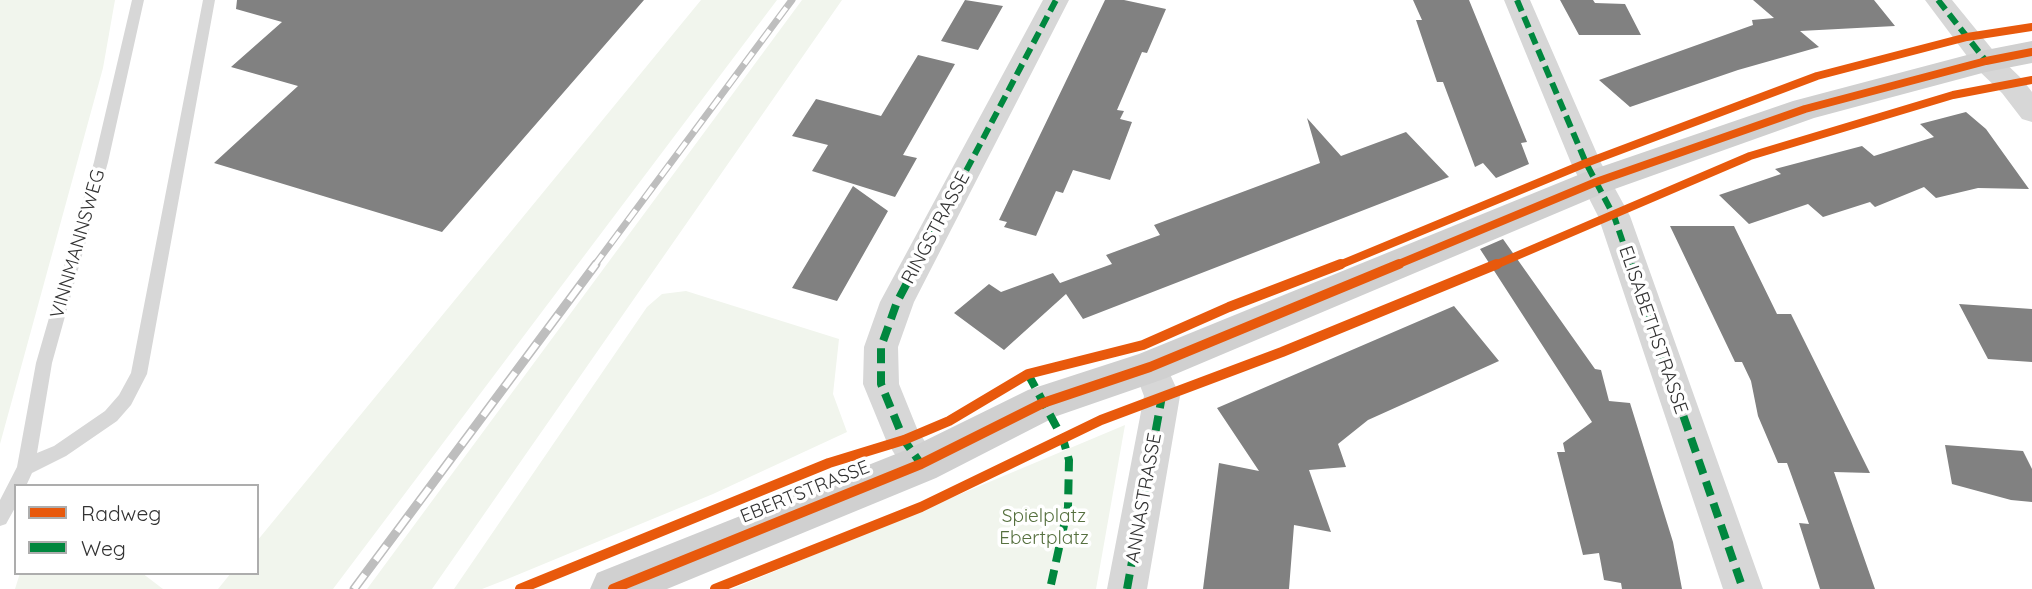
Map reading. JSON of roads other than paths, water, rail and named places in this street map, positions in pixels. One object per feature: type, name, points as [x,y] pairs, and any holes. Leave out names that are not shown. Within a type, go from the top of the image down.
[{"type":"street","name":"RINGSTRASSE","points":[[920,464],[904,440],[881,384],[881,347],[897,302],[1056,0]]},
{"type":"street","name":"ELISABETHSTRASSE","points":[[1517,0],[1596,182],[1614,216],[1743,589]]},
{"type":"street","points":[[1938,0],[1986,61],[2012,86],[2032,112]]},
{"type":"street","name":"EBERTSTRASSE","points":[[613,589],[920,464],[1043,403],[1150,367],[1596,182],[1805,109],[1986,61],[2032,52]]},
{"type":"street","name":"ANNASTRASSE","points":[[1127,589],[1162,396],[1150,367]]},
{"type":"lane","name":"VINNMANNSWEG","points":[[18,484],[26,467],[44,363],[102,162],[138,0]]},
{"type":"lane","points":[[26,467],[61,451],[110,416],[125,400],[139,374],[209,0]]},
{"type":"lane","name":"VINNMANNSWEG","points":[[0,518],[14,491]]},
{"type":"railway","points":[[594,266],[792,0]]},
{"type":"railway","points":[[354,589],[596,264]]},
{"type":"park label","name":"Spielplatz Ebertplatz","points":[[1044,527]]}]
